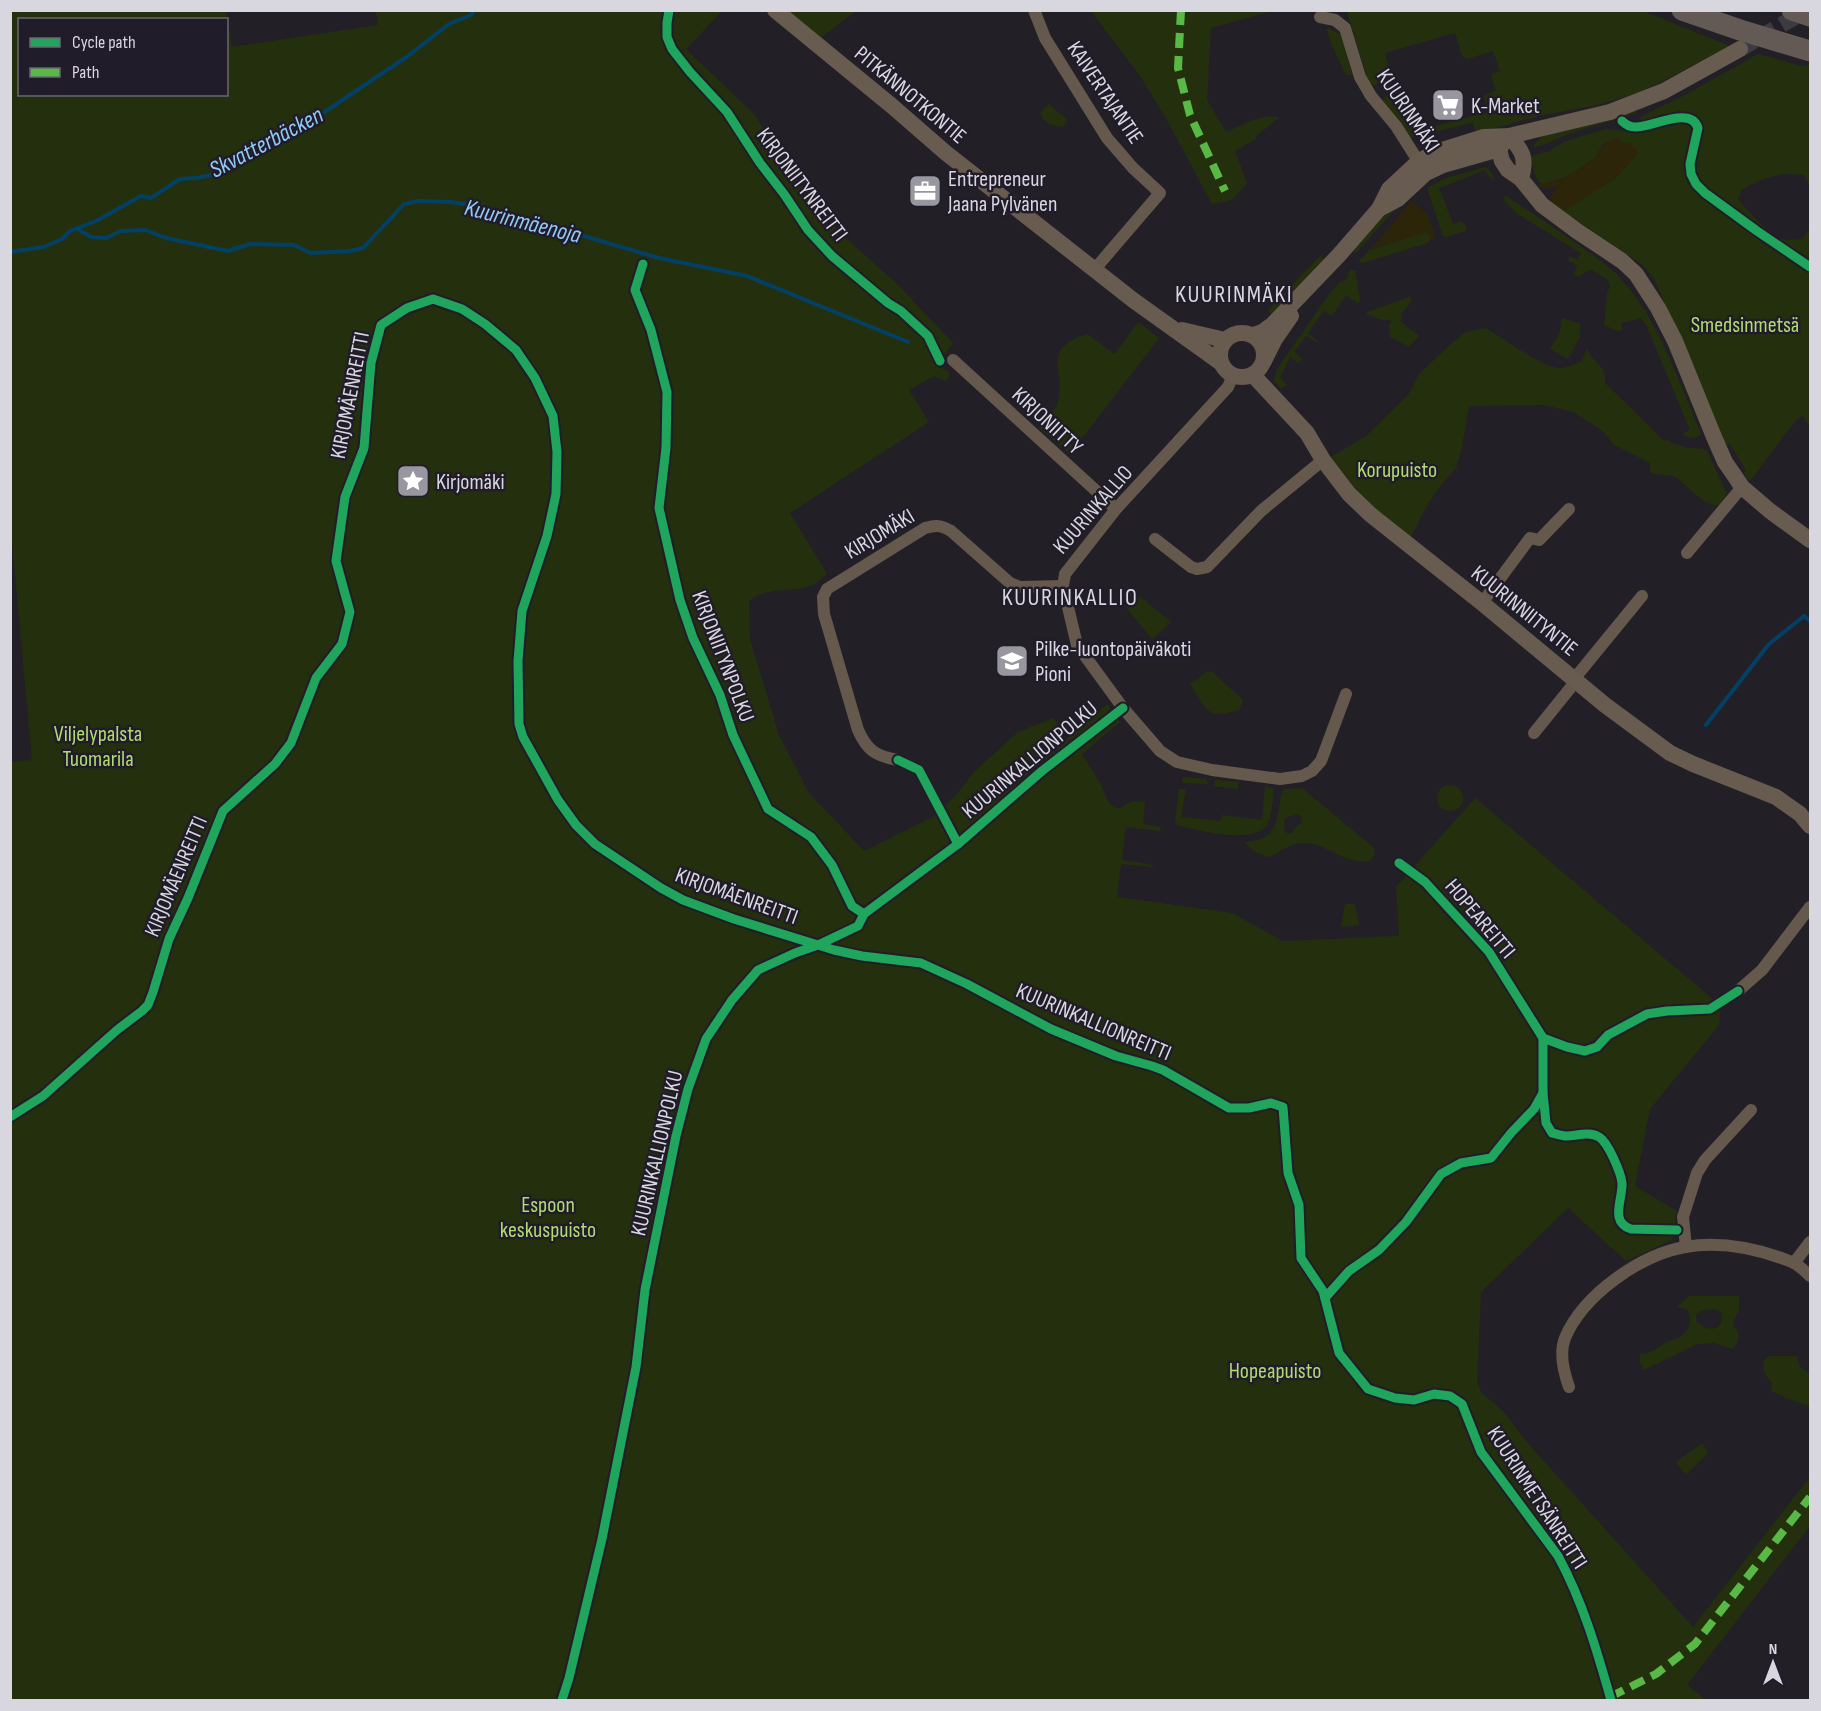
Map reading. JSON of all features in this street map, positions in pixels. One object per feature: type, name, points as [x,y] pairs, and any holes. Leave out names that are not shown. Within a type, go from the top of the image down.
[{"type":"highway","points":[[1682,10],[1740,40],[1785,44],[1810,51]]},
{"type":"highway","points":[[1792,10],[1810,16]]},
{"type":"street","name":"PITKÄNNOTKONTIE","points":[[775,10],[946,153],[1161,322],[1227,369]]},
{"type":"street","name":"KAIVERTAJANTIE","points":[[1034,10],[1045,38],[1107,138],[1133,168],[1160,193],[1094,270]]},
{"type":"street","name":"KUURINMÄKI","points":[[1320,17],[1335,20],[1345,28],[1360,76],[1371,96],[1396,126],[1422,167]]},
{"type":"street","points":[[1253,335],[1272,325],[1379,209],[1398,199],[1422,167],[1443,165],[1504,143],[1646,99],[1664,91],[1740,40]]},
{"type":"street","points":[[1504,143],[1502,160],[1508,170],[1521,179],[1542,205],[1622,261],[1647,288],[1675,341],[1725,462],[1742,488],[1810,540]]},
{"type":"street","points":[[1264,361],[1264,348],[1260,340],[1253,335],[1240,332],[1225,340],[1220,352],[1227,369],[1244,377],[1253,375],[1260,369],[1264,361],[1275,339],[1305,291]]},
{"type":"street","name":"PITKÄNNOTKONTIE","points":[[1161,322],[1225,340]]},
{"type":"street","name":"KIRJONIITTY","points":[[953,360],[1116,509]]},
{"type":"street","name":"KUURINKALLIO","points":[[1227,369],[1228,387],[1116,509],[1065,574],[1063,586],[1077,645],[1105,686],[1160,751],[1176,762],[1212,770],[1280,778],[1302,776],[1312,771],[1321,760],[1346,694]]},
{"type":"street","name":"KUURINNIITYNTIE","points":[[1253,375],[1307,433],[1323,460],[1349,494],[1371,515],[1641,734],[1692,764],[1776,797],[1800,814],[1810,826]]},
{"type":"street","points":[[1155,539],[1191,567],[1197,569],[1207,567],[1261,511],[1323,460]]},
{"type":"street","points":[[1687,553],[1742,488]]},
{"type":"street","points":[[1482,603],[1530,538],[1539,540],[1569,509]]},
{"type":"street","name":"KIRJOMÄKI","points":[[898,760],[885,758],[871,751],[864,743],[858,729],[825,614],[823,597],[827,589],[925,528],[935,525],[941,525],[951,531],[1010,583],[1020,587],[1063,586]]},
{"type":"street","points":[[1534,733],[1576,681],[1579,673],[1642,596]]},
{"type":"street","points":[[1738,991],[1762,970],[1810,906]]},
{"type":"street","points":[[1686,1247],[1683,1217],[1697,1173],[1705,1160],[1751,1110]]},
{"type":"street","points":[[1794,1263],[1810,1242]]},
{"type":"street","points":[[1569,1387],[1563,1369],[1564,1340],[1576,1320],[1597,1293],[1633,1268],[1665,1253],[1686,1247],[1732,1246],[1794,1263],[1810,1276]]},
{"type":"green space","name":"Espoon keskuspuisto","points":[[11,10],[226,11],[227,18],[18,18],[18,96],[228,96],[228,23],[232,47],[378,25],[376,11],[722,11],[686,49],[754,114],[819,214],[897,284],[953,343],[944,354],[938,367],[949,371],[949,377],[945,381],[934,376],[909,390],[929,422],[790,513],[827,574],[809,586],[769,592],[749,601],[750,639],[779,735],[809,793],[864,851],[935,816],[974,772],[1018,732],[1054,718],[1065,740],[1107,704],[1120,722],[1082,754],[1109,803],[1118,809],[1133,801],[1145,802],[1143,824],[1161,827],[1160,831],[1126,827],[1122,860],[1154,865],[1152,867],[1121,864],[1117,897],[1232,913],[1283,941],[1399,936],[1396,887],[1475,798],[1721,1006],[1719,1025],[1650,1109],[1635,1186],[1677,1211],[1672,1240],[1626,1261],[1568,1208],[1481,1292],[1477,1381],[1481,1392],[1505,1413],[1525,1440],[1693,1627],[1810,1477],[1810,1526],[1687,1685],[1706,1700],[11,1700],[10,762],[32,760],[10,520]]},
{"type":"green space","points":[[786,11],[856,11],[820,38]]},
{"type":"green space","points":[[1091,11],[1272,11],[1211,28],[1207,100],[1226,132],[1259,118],[1279,118],[1255,137],[1256,139],[1235,151],[1247,183],[1232,200],[1212,204],[1166,118],[1140,76]]},
{"type":"green space","points":[[1347,11],[1643,11],[1730,46],[1637,93],[1598,105],[1543,115],[1476,133],[1473,122],[1419,136],[1417,131],[1488,112],[1484,95],[1496,91],[1491,75],[1500,71],[1493,51],[1467,59],[1462,56],[1455,33],[1385,53],[1392,77],[1375,85],[1369,85]]},
{"type":"green space","points":[[1328,28],[1343,38],[1352,75],[1345,73],[1331,43]]},
{"type":"green space","points":[[1758,54],[1810,66],[1810,186],[1805,176],[1780,174],[1741,190],[1738,199],[1762,225],[1780,238],[1802,239],[1810,229],[1810,263],[1770,237],[1698,182],[1693,174],[1693,163],[1703,127],[1701,121],[1691,115],[1677,114],[1642,122],[1640,117],[1689,93]]},
{"type":"green space","points":[[1392,92],[1396,104],[1404,102],[1414,137],[1411,139],[1384,105],[1383,100]]},
{"type":"green space","points":[[1049,104],[1067,120],[1063,127],[1048,123],[1041,116],[1040,112]]},
{"type":"green space","points":[[1635,109],[1636,112],[1533,147],[1546,135]]},
{"type":"green space","name":"Smedsinmetsä","points":[[1681,121],[1691,122],[1694,127],[1687,168],[1692,184],[1699,193],[1810,272],[1810,427],[1803,416],[1796,420],[1750,481],[1743,473],[1746,470],[1730,444],[1725,444],[1654,278],[1640,263],[1563,211],[1616,178],[1638,153],[1616,138],[1602,145],[1596,157],[1570,175],[1542,185],[1532,164],[1531,156],[1547,152],[1566,141],[1606,129],[1640,132]]},
{"type":"green space","points":[[1485,167],[1492,173],[1493,182],[1485,170],[1439,188],[1453,224],[1461,221],[1467,230],[1443,236],[1427,188],[1446,178]]},
{"type":"green space","points":[[1505,195],[1586,250],[1621,279],[1634,295],[1667,352],[1701,434],[1699,436],[1692,438],[1682,434],[1690,430],[1647,327],[1641,318],[1621,323],[1623,330],[1618,331],[1604,325],[1610,286],[1607,279],[1592,270],[1579,277],[1573,274],[1578,266],[1568,260],[1570,256],[1577,260],[1581,253],[1516,213],[1504,200]]},
{"type":"green space","points":[[1393,208],[1395,209],[1356,253],[1354,251],[1358,241]]},
{"type":"green space","points":[[1425,232],[1429,233],[1431,239],[1428,243],[1363,263],[1358,262],[1370,250]]},
{"type":"green space","points":[[1320,256],[1324,259],[1272,314],[1268,310]]},
{"type":"green space","points":[[1351,270],[1355,271],[1360,301],[1357,303],[1346,295],[1332,316],[1324,310],[1308,333],[1318,341],[1306,336],[1294,352],[1302,358],[1299,363],[1290,357],[1280,378],[1287,385],[1281,388],[1274,381],[1277,369],[1330,293],[1349,276]]},
{"type":"green space","points":[[1411,297],[1411,302],[1401,314],[1400,321],[1419,336],[1409,347],[1390,337],[1389,325],[1392,321],[1378,319],[1367,312]]},
{"type":"green space","points":[[1562,318],[1580,324],[1580,337],[1568,359],[1550,349],[1560,333]]},
{"type":"green space","points":[[1138,322],[1159,338],[1070,454],[1039,428],[1058,402],[1059,353],[1064,346],[1087,334],[1115,354]]},
{"type":"green space","name":"Korupuisto","points":[[1486,328],[1551,367],[1570,366],[1582,361],[1587,348],[1604,372],[1605,383],[1664,441],[1707,450],[1727,492],[1723,502],[1717,505],[1710,504],[1673,476],[1650,472],[1650,463],[1613,444],[1603,431],[1573,412],[1544,405],[1469,406],[1456,468],[1437,490],[1410,539],[1368,505],[1331,457],[1365,437],[1408,395],[1420,373],[1450,345],[1466,332]]},
{"type":"green space","points":[[1139,596],[1171,622],[1152,639],[1126,607]]},
{"type":"green space","points":[[1208,671],[1243,700],[1239,710],[1220,714],[1213,713],[1204,706],[1190,684]]},
{"type":"green space","points":[[1183,777],[1206,779],[1208,784],[1184,783],[1182,782]]},
{"type":"green space","points":[[1215,780],[1239,782],[1238,789],[1214,786]]},
{"type":"green space","points":[[1450,785],[1459,789],[1463,798],[1459,807],[1450,811],[1441,807],[1437,798],[1441,789]]},
{"type":"green space","points":[[1265,786],[1273,788],[1273,800],[1268,823],[1260,831],[1238,835],[1224,834],[1197,830],[1175,823],[1179,789],[1186,789],[1181,817],[1221,821],[1222,815],[1262,820]]},
{"type":"green space","points":[[1302,788],[1373,847],[1375,854],[1371,860],[1352,860],[1314,844],[1305,843],[1292,845],[1270,857],[1253,850],[1245,842],[1265,837],[1271,832],[1277,819],[1284,789]],"holes":[[[1300,814],[1301,823],[1293,832],[1288,834],[1285,831],[1284,820],[1287,817]]]},
{"type":"green space","points":[[1345,904],[1355,904],[1359,925],[1341,927]]},
{"type":"green space","points":[[1689,1296],[1739,1296],[1739,1311],[1733,1321],[1733,1326],[1739,1334],[1737,1343],[1733,1349],[1713,1343],[1697,1344],[1644,1370],[1640,1363],[1640,1354],[1654,1351],[1678,1338],[1688,1329],[1690,1318],[1688,1310],[1677,1307]],"holes":[[[1715,1309],[1722,1313],[1720,1324],[1714,1329],[1700,1325],[1696,1321],[1696,1315],[1703,1310]]]},
{"type":"green space","points":[[1769,1356],[1797,1356],[1800,1367],[1810,1374],[1810,1406],[1771,1391],[1772,1383],[1765,1373],[1763,1364]]},
{"type":"green space","points":[[1702,1443],[1708,1453],[1686,1475],[1676,1462]]},
{"type":"sand","points":[[1617,137],[1625,144],[1630,142],[1639,153],[1616,178],[1563,211],[1550,200],[1556,189],[1554,186],[1545,189],[1539,183],[1553,182],[1577,171],[1595,157],[1604,145]]},
{"type":"sand","points":[[1412,201],[1427,214],[1436,238],[1431,239],[1429,233],[1425,232],[1370,250]]},
{"type":"waterway","name":"Skvatterbäcken","points":[[10,252],[44,247],[62,239],[70,231],[96,221],[141,196],[151,198],[180,179],[211,175],[223,166],[237,162],[262,146],[311,121],[408,56],[449,24],[471,15],[474,10]]},
{"type":"waterway","name":"Kuurinmäenoja","points":[[76,228],[91,237],[106,238],[121,231],[145,230],[166,238],[228,251],[250,244],[294,245],[311,253],[350,251],[363,248],[404,204],[418,201],[481,206],[659,258],[747,276],[908,342]]},
{"type":"waterway","points":[[1706,725],[1769,644],[1804,616],[1810,621]]},
{"type":"tunnel","points":[[1740,49],[1807,10]]},
{"type":"marked path","points":[[1181,10],[1178,68],[1190,115],[1225,191]]},
{"type":"marked path","points":[[1610,1697],[1656,1674],[1695,1644],[1810,1497]]},
{"type":"cycle path","name":"KIRJONIITYNREITTI","points":[[669,10],[667,37],[672,49],[727,112],[808,230],[832,256],[888,303],[901,311],[928,336],[940,361]]},
{"type":"cycle path","points":[[1622,121],[1628,126],[1635,127],[1679,118],[1694,121],[1698,128],[1690,164],[1691,174],[1696,184],[1757,231],[1810,267]]},
{"type":"cycle path","name":"KIRJONIITYNPOLKU","points":[[643,264],[635,290],[651,330],[667,392],[666,448],[659,508],[680,600],[693,638],[720,695],[733,735],[768,809],[811,837],[832,865],[852,906],[864,914]]},
{"type":"cycle path","name":"KIRJOMÄENREITTI","points":[[10,1117],[43,1096],[148,1005],[169,939],[223,811],[275,764],[291,743],[316,678],[342,644],[350,612],[336,561],[345,497],[364,448],[371,363],[381,325],[407,308],[433,299],[462,309],[485,324],[516,350],[535,378],[553,416],[557,452],[556,494],[547,536],[522,611],[518,661],[519,724],[523,737],[558,800],[576,825],[595,844],[683,900],[734,919],[834,950],[921,963],[967,984],[1051,1029],[1116,1056],[1163,1070],[1229,1108],[1249,1108],[1271,1103],[1283,1107],[1288,1173],[1299,1205],[1301,1258],[1323,1291],[1339,1353],[1368,1389],[1395,1398],[1414,1400],[1434,1394],[1450,1396],[1462,1404],[1481,1452],[1558,1556],[1567,1573],[1589,1627],[1611,1700]]},
{"type":"cycle path","name":"KUURINKALLIONPOLKU","points":[[562,1700],[602,1539],[636,1367],[645,1290],[676,1136],[688,1089],[706,1039],[732,1000],[758,970],[858,926],[864,914],[958,844],[1042,771],[1123,708]]},
{"type":"cycle path","points":[[898,760],[919,770],[958,844]]},
{"type":"cycle path","name":"HOPEAREITTI","points":[[1399,863],[1425,882],[1489,952],[1543,1038]]},
{"type":"cycle path","points":[[1325,1298],[1349,1271],[1379,1250],[1406,1222],[1441,1174],[1461,1163],[1491,1158],[1534,1109],[1543,1093],[1543,1038],[1585,1051],[1597,1047],[1608,1035],[1647,1014],[1710,1009],[1738,991]]},
{"type":"cycle path","points":[[1543,1093],[1546,1123],[1552,1133],[1566,1136],[1591,1134],[1599,1137],[1614,1158],[1622,1183],[1619,1216],[1624,1226],[1631,1229],[1677,1230]]},
{"type":"place","name":"K-Market","points":[[1448,105]]},
{"type":"place","name":"Entrepreneur Jaana Pylvänen","points":[[925,191]]},
{"type":"place","name":"Kirjomäki","points":[[413,481]]},
{"type":"place","name":"Pilke-luontopäiväkoti Pioni","points":[[1012,661]]},
{"type":"district","name":"KUURINMÄKI","points":[[1234,294]]},
{"type":"district","name":"KUURINKALLIO","points":[[1070,597]]},
{"type":"park label","name":"Viljelypalsta Tuomarila","points":[[98,746]]},
{"type":"park label","name":"Hopeapuisto","points":[[1275,1370]]}]
